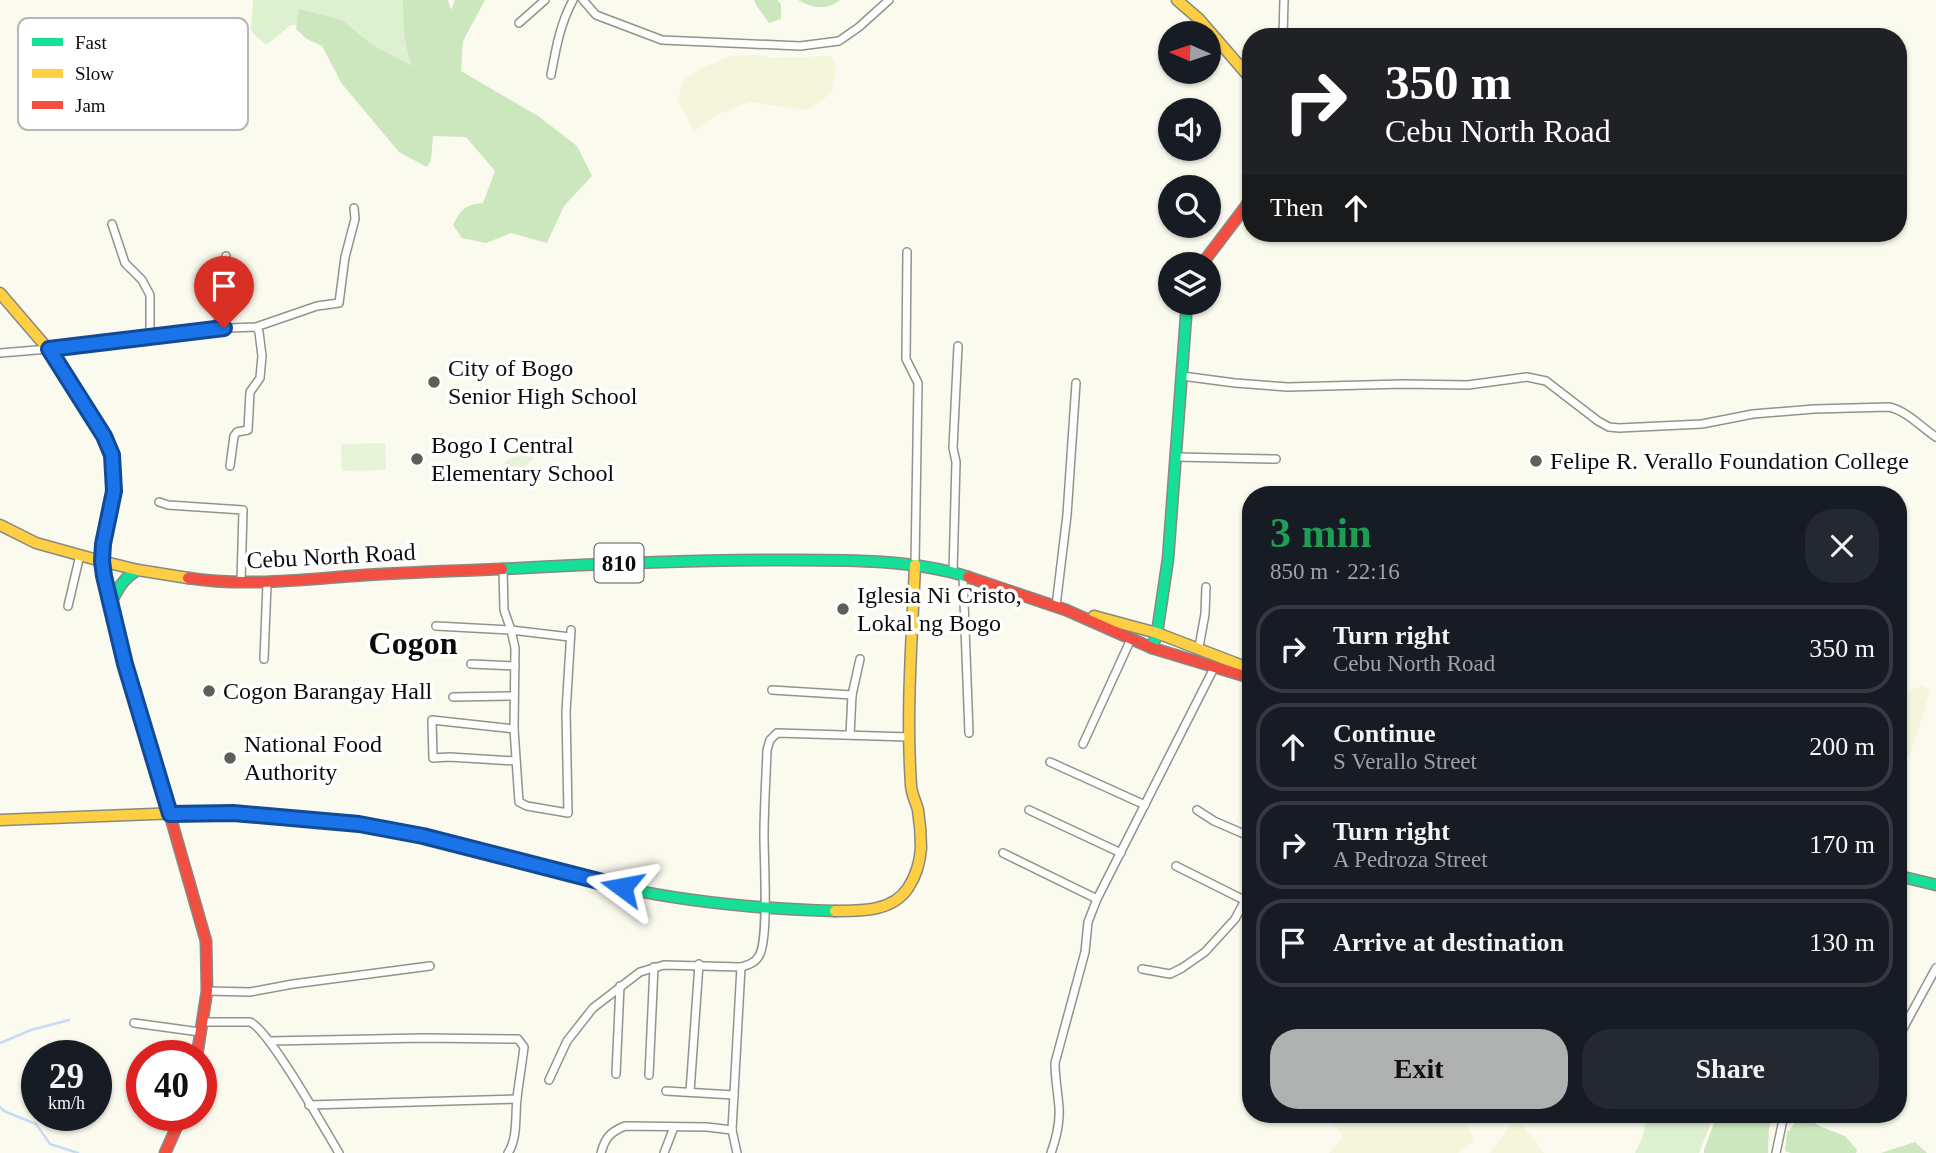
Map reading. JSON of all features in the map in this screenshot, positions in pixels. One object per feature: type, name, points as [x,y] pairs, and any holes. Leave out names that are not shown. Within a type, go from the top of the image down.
[{"type":"main road","points":[[1177,0],[1199,19],[1242,69]]},
{"type":"main road","points":[[1211,252],[1242,211]]},
{"type":"main road","points":[[0,293],[49,349],[104,436],[112,455],[114,491],[102,561],[125,664],[203,928],[207,957],[207,991],[200,1040]]},
{"type":"main road","points":[[1152,648],[1168,559],[1186,315]]},
{"type":"main road","name":"Cebu North Road","points":[[0,525],[48,547],[138,570],[241,583],[684,560],[819,560],[915,565],[958,573],[1061,608],[1157,632],[1242,665]]},
{"type":"main road","points":[[0,820],[233,813],[359,824],[423,836],[602,883],[701,902],[824,910],[874,908],[890,904],[911,888],[916,873],[920,830],[911,788],[909,737],[915,565]]},
{"type":"main road","points":[[110,605],[121,582],[127,575],[138,570]]},
{"type":"main road","name":"Cebu North Road","points":[[1061,608],[1152,648],[1242,676]]},
{"type":"main road","points":[[1170,654],[1176,639]]},
{"type":"main road","points":[[1907,878],[1936,885]]},
{"type":"main road","points":[[166,1152],[175,1131]]},
{"type":"street","points":[[519,23],[545,0]]},
{"type":"street","points":[[551,75],[563,19],[573,0]]},
{"type":"street","points":[[583,0],[596,15],[662,40],[800,46],[839,41],[889,0]]},
{"type":"street","points":[[1283,28],[1284,0]]},
{"type":"street","points":[[0,353],[216,328],[256,327],[317,306],[339,303],[345,257],[355,219],[354,208]]},
{"type":"street","points":[[112,224],[125,263],[142,280],[150,295],[150,336]]},
{"type":"street","points":[[907,251],[906,359],[918,383],[915,565]]},
{"type":"street","points":[[216,328],[225,279],[226,256]]},
{"type":"street","points":[[230,466],[234,436],[237,432],[248,430],[250,392],[260,378],[262,356],[256,327]]},
{"type":"street","points":[[958,346],[953,448],[956,462],[958,573],[969,733]]},
{"type":"street","points":[[1182,376],[1288,387],[1468,385],[1527,377],[1546,381],[1609,427],[1670,427],[1814,408],[1889,407],[1900,409],[1936,437]]},
{"type":"street","points":[[1061,608],[1076,383]]},
{"type":"street","points":[[1175,457],[1276,459]]},
{"type":"street","points":[[159,502],[168,505],[243,510],[241,583]]},
{"type":"street","points":[[68,606],[80,555]]},
{"type":"street","points":[[436,626],[511,630],[571,634],[566,737],[568,813],[527,806],[519,802],[513,696],[515,666],[511,630],[504,610],[503,569]]},
{"type":"street","points":[[264,659],[267,583]]},
{"type":"street","points":[[1199,647],[1205,614],[1206,587]]},
{"type":"street","points":[[1083,744],[1131,639]]},
{"type":"street","points":[[1051,1153],[1060,1111],[1055,1063],[1085,952],[1088,922],[1218,656]]},
{"type":"street","points":[[850,735],[852,695],[860,659]]},
{"type":"street","points":[[471,664],[515,666]]},
{"type":"street","points":[[772,690],[852,695]]},
{"type":"street","points":[[453,697],[513,696]]},
{"type":"street","points":[[514,729],[432,720],[431,733],[433,758],[516,761]]},
{"type":"street","points":[[549,1080],[567,1041],[593,1007],[640,972],[663,965],[741,967],[752,964],[759,956],[763,946],[765,908],[767,750],[770,740],[777,733],[909,737]]},
{"type":"street","points":[[1050,762],[1145,805]]},
{"type":"street","points":[[1029,810],[1121,853]]},
{"type":"street","points":[[1197,810],[1242,833]]},
{"type":"street","points":[[1003,853],[1097,899]]},
{"type":"street","points":[[1177,866],[1242,899]]},
{"type":"street","points":[[1142,969],[1170,974],[1182,968],[1205,952],[1242,907]]},
{"type":"street","points":[[690,1092],[699,964]]},
{"type":"street","points":[[207,991],[250,992],[430,966]]},
{"type":"street","points":[[649,1075],[654,967]]},
{"type":"street","points":[[737,1153],[732,1130],[741,967]]},
{"type":"street","points":[[1907,1021],[1936,968]]},
{"type":"street","points":[[616,1074],[620,986]]},
{"type":"street","points":[[134,1023],[202,1027],[250,1022],[256,1024],[270,1041],[339,1153]]},
{"type":"street","points":[[270,1041],[518,1039],[524,1047],[512,1147],[508,1153]]},
{"type":"street","points":[[666,1091],[734,1095]]},
{"type":"street","points":[[309,1104],[517,1099]]},
{"type":"street","points":[[1776,1153],[1782,1123]]},
{"type":"street","points":[[601,1153],[607,1137],[614,1130],[625,1126],[732,1130]]},
{"type":"street","points":[[664,1153],[674,1127]]},
{"type":"green space","points":[[253,0],[426,0],[412,80],[320,23],[291,25],[266,45],[251,31]]},
{"type":"green space","points":[[403,0],[448,0],[451,10],[455,0],[485,0],[463,41],[461,71],[538,116],[577,146],[592,176],[564,206],[547,243],[511,233],[486,243],[462,238],[453,225],[464,209],[483,203],[495,171],[466,137],[433,136],[431,160],[427,167],[399,152],[342,84],[322,46],[307,39],[296,29],[299,9],[342,20],[371,44],[412,66],[406,42]]},
{"type":"green space","points":[[754,0],[777,0],[781,4],[781,19],[769,23]]},
{"type":"green space","points":[[798,0],[840,0],[830,6],[819,7]]},
{"type":"green space","points":[[758,55],[770,58],[831,56],[836,67],[832,93],[807,110],[750,102],[721,113],[694,131],[677,99],[685,79],[730,56]]},
{"type":"green space","points":[[527,439],[540,451],[517,475],[504,463]]},
{"type":"green space","points":[[385,443],[386,470],[342,471],[341,444]]},
{"type":"green space","points":[[1923,685],[1930,691],[1910,755],[1907,755],[1907,693]]},
{"type":"green space","points":[[1333,1123],[1466,1123],[1474,1140],[1458,1153],[1329,1153],[1341,1140],[1342,1134]]},
{"type":"green space","points":[[1512,1123],[1521,1123],[1544,1153],[1490,1153]]},
{"type":"green space","points":[[1645,1123],[1711,1123],[1699,1153],[1635,1153]]},
{"type":"green space","points":[[1714,1123],[1771,1123],[1768,1153],[1704,1153]]},
{"type":"green space","points":[[1795,1123],[1814,1123],[1845,1136],[1857,1150],[1856,1153],[1791,1153],[1785,1151],[1789,1131]]},
{"type":"green space","points":[[1915,1142],[1927,1153],[1881,1153]]},
{"type":"waterway","points":[[0,1043],[31,1030],[69,1020]]},
{"type":"waterway","points":[[0,1107],[36,1124],[50,1144],[78,1153]]},
{"type":"traffic: fast","points":[[1152,648],[1157,633],[1168,559],[1186,315]]},
{"type":"traffic: fast","points":[[502,569],[748,560],[829,560],[901,564],[968,577]]},
{"type":"traffic: fast","points":[[110,605],[121,585],[138,570]]},
{"type":"traffic: fast","points":[[298,817],[381,828],[624,888],[676,898],[782,909],[835,911]]},
{"type":"traffic: fast","points":[[1907,878],[1936,885]]},
{"type":"traffic: slow","points":[[1177,0],[1199,19],[1242,69]]},
{"type":"traffic: slow","points":[[0,293],[54,356],[94,420],[113,462],[114,482],[101,561],[36,543],[0,525]]},
{"type":"traffic: slow","points":[[167,805],[125,664],[101,561],[188,578]]},
{"type":"traffic: slow","points":[[835,911],[875,908],[894,902],[908,888],[919,864],[920,829],[918,810],[911,788],[909,730],[915,565]]},
{"type":"traffic: slow","points":[[1094,616],[1157,633],[1242,666]]},
{"type":"traffic: slow","points":[[0,820],[179,813],[298,817]]},
{"type":"traffic: jam","points":[[1211,252],[1242,211]]},
{"type":"traffic: jam","points":[[188,578],[254,582],[502,569]]},
{"type":"traffic: jam","points":[[968,577],[1066,610],[1152,648],[1242,675]]},
{"type":"traffic: jam","points":[[167,805],[206,941],[207,991],[199,1040]]},
{"type":"traffic: jam","points":[[165,1153],[175,1131]]},
{"type":"place","name":"City of Bogo Senior High School","points":[[434,382]]},
{"type":"place","name":"Bogo I Central Elementary School","points":[[417,459]]},
{"type":"place","name":"Felipe R. Verallo Foundation College","points":[[1536,461]]},
{"type":"place","name":"Iglesia Ni Cristo, Lokal ng Bogo","points":[[843,609]]},
{"type":"place","name":"Cogon Barangay Hall","points":[[209,691]]},
{"type":"place","name":"National Food Authority","points":[[230,758]]},
{"type":"district","name":"Cogon","points":[[413,643]]},
{"type":"route","points":[[224,328],[49,349],[104,436],[112,455],[114,491],[103,544],[104,576],[125,664],[170,814],[233,813],[359,824],[423,836],[622,887]]}]
